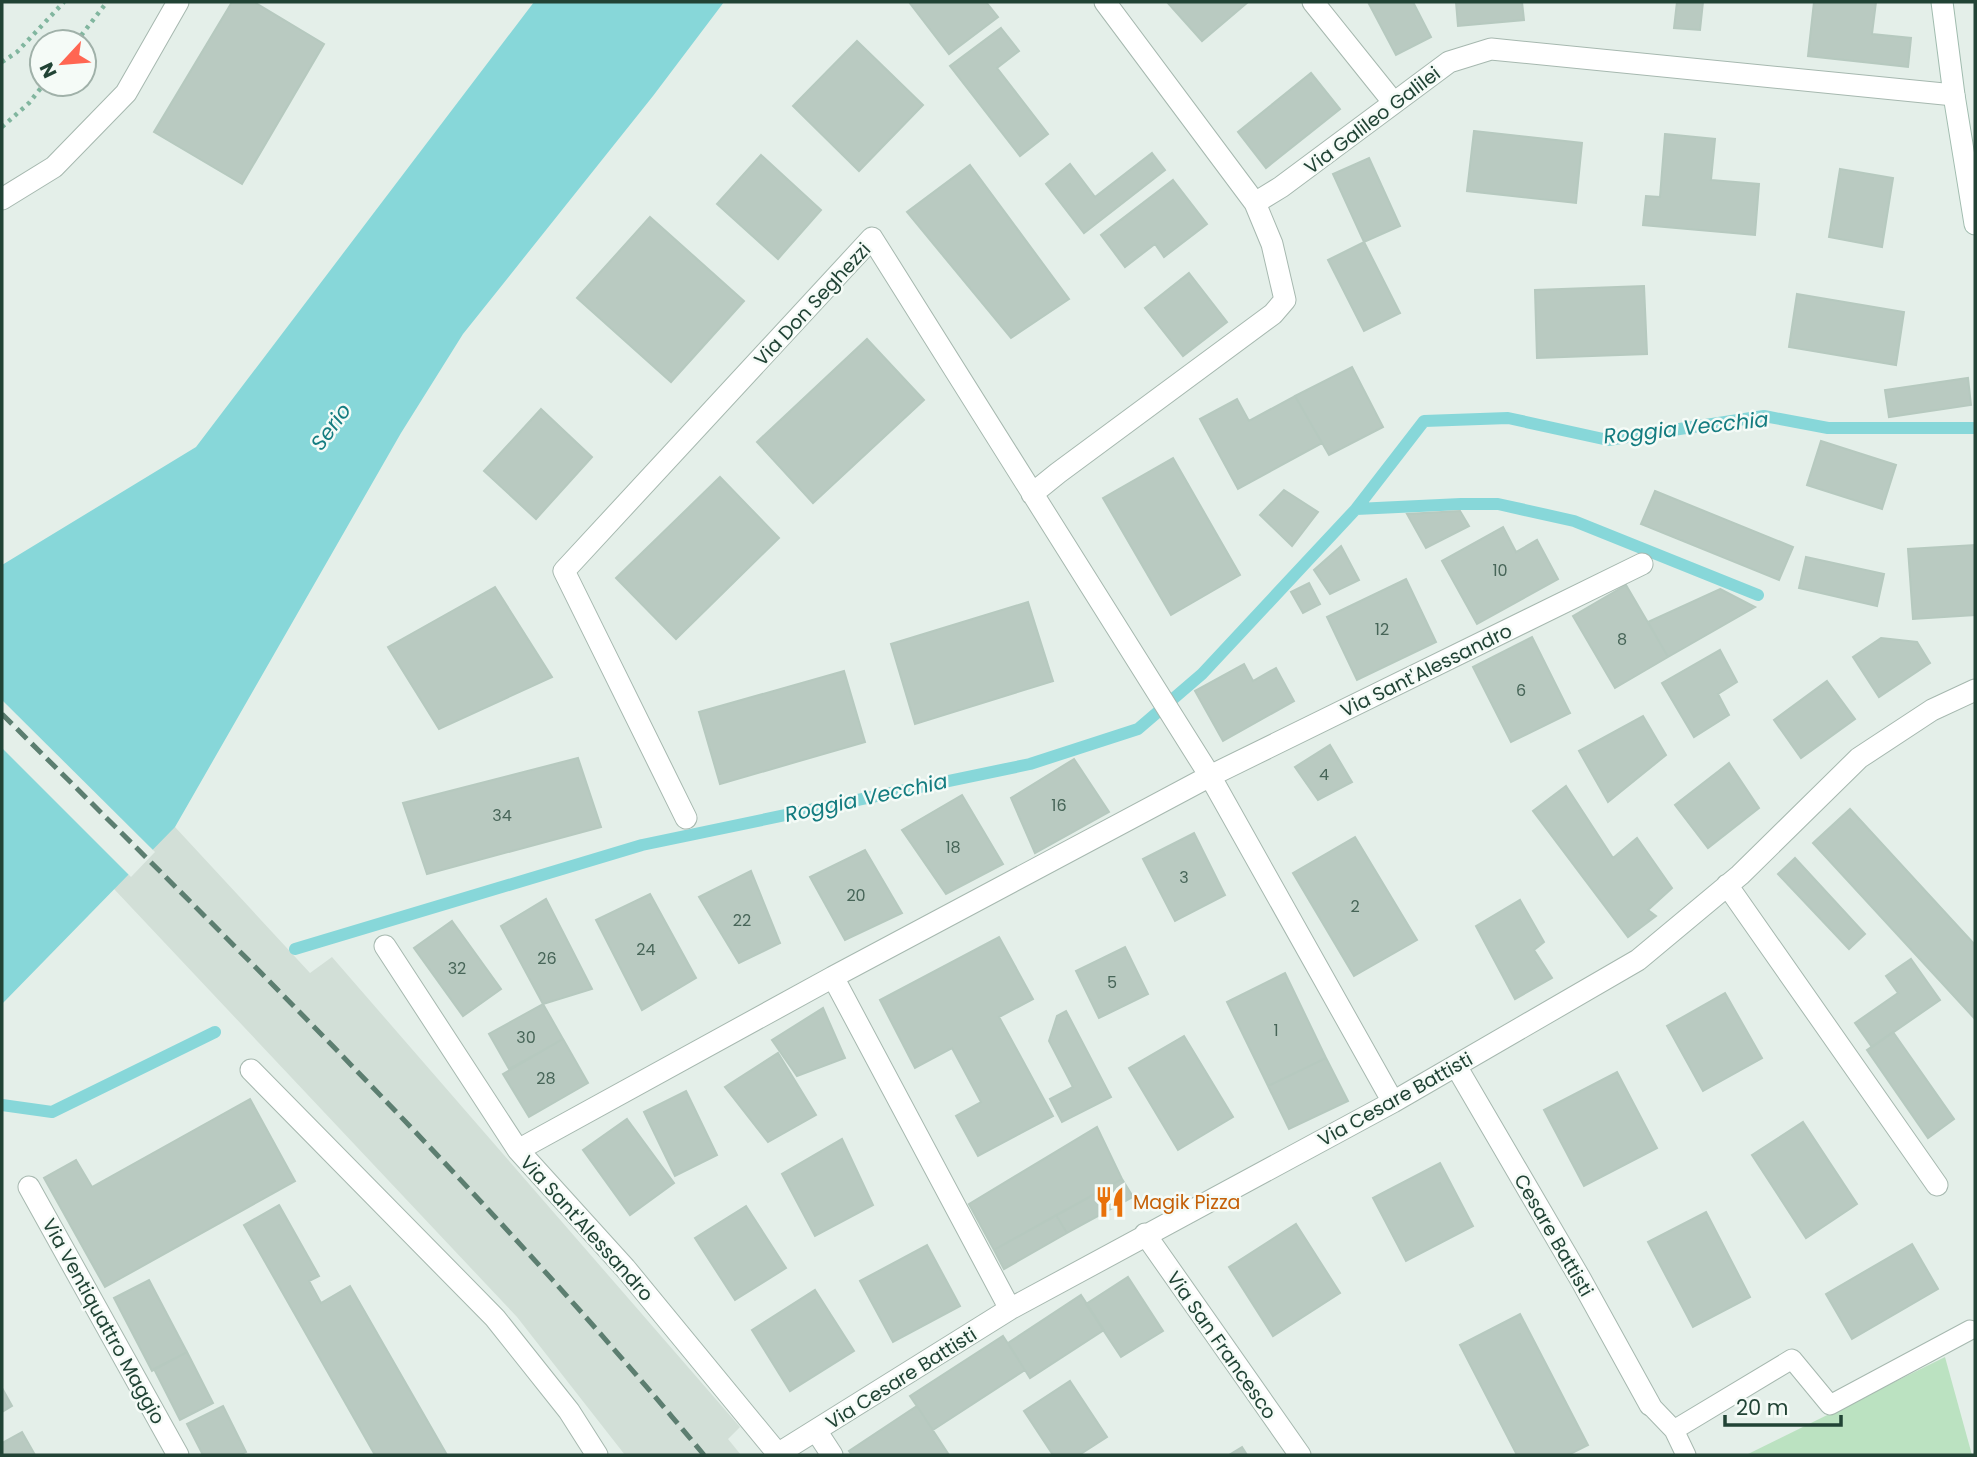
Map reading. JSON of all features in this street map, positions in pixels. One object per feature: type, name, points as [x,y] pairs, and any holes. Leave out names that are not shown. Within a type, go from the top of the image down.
[{"type":"street","points":[[2,199],[54,167],[126,93],[178,2]]},
{"type":"street","points":[[1032,494],[1273,314],[1285,300],[1272,244],[1255,203],[1105,2]]},
{"type":"street","points":[[1312,2],[1394,103]]},
{"type":"street","points":[[1943,2],[1954,95],[1975,224]]},
{"type":"street","name":"Via Galileo Galilei","points":[[1255,203],[1281,187],[1449,62],[1491,50],[1954,95]]},
{"type":"street","name":"Via Don Seghezzi","points":[[686,818],[564,571],[872,238],[1210,776]]},
{"type":"street","name":"Via Sant'Alessandro","points":[[777,1455],[625,1268],[518,1150],[833,977],[1210,776],[1642,564]]},
{"type":"street","name":"Via Cesare Battisti","points":[[777,1455],[1010,1309],[1393,1102],[1639,960],[1727,885],[1859,758],[1933,710],[1975,690]]},
{"type":"street","points":[[1210,776],[1393,1102]]},
{"type":"street","points":[[1727,885],[1937,1185]]},
{"type":"street","points":[[385,946],[518,1150]]},
{"type":"street","points":[[833,977],[1010,1309]]},
{"type":"street","name":"Cesare Battisti","points":[[1457,1066],[1650,1405]]},
{"type":"street","points":[[251,1070],[495,1318],[569,1411],[597,1455]]},
{"type":"street","name":"Via Ventiquattro Maggio","points":[[29,1187],[178,1455]]},
{"type":"street","name":"Via San Francesco","points":[[1145,1234],[1300,1455]]},
{"type":"street","points":[[817,1432],[832,1455]]},
{"type":"lane","points":[[1674,1430],[1792,1359],[1830,1405],[1970,1330]]},
{"type":"lane","points":[[1650,1405],[1674,1430],[1686,1455]]},
{"type":"path","points":[[2,62],[17,52],[64,2]]},
{"type":"path","points":[[87,28],[107,2]]},
{"type":"path","points":[[2,127],[33,98]]},
{"type":"shaded area","points":[[2,665],[175,827],[310,973],[332,957],[740,1427],[728,1439],[741,1455],[625,1455],[517,1317],[2,770]]},
{"type":"green space","points":[[1945,1357],[1972,1455],[1746,1455]]},
{"type":"water","name":"Serio","points":[[534,2],[724,2],[653,96],[463,334],[401,433],[175,827],[2,1004],[2,565],[196,447]]},
{"type":"pier","points":[[2,700],[155,852],[131,877],[2,748]]},
{"type":"building","points":[[232,2],[254,2],[324,44],[242,184],[154,132]]},
{"type":"building","points":[[909,2],[986,2],[998,17],[949,54]]},
{"type":"building","points":[[1167,2],[1248,2],[1202,41]]},
{"type":"building","points":[[1368,2],[1413,2],[1431,37],[1396,55]]},
{"type":"building","points":[[1456,2],[1522,2],[1524,20],[1458,26]]},
{"type":"building","points":[[1677,2],[1703,2],[1700,30],[1674,28]]},
{"type":"building","points":[[1814,2],[1876,2],[1872,34],[1911,38],[1908,67],[1808,56]]},
{"type":"building","points":[[1001,28],[1019,51],[997,68],[1048,134],[1020,156],[950,66]]},
{"type":"building","points":[[857,41],[923,105],[859,171],[793,106]]},
{"type":"building","points":[[1311,73],[1340,109],[1266,168],[1238,132]]},
{"type":"building","points":[[1474,131],[1582,143],[1576,203],[1467,191]]},
{"type":"building","points":[[1665,134],[1715,139],[1711,180],[1759,184],[1755,235],[1643,225],[1646,196],[1660,197]]},
{"type":"building","points":[[1152,153],[1165,170],[1084,233],[1046,184],[1070,164],[1095,197]]},
{"type":"building","points":[[761,155],[821,210],[778,259],[717,204]]},
{"type":"building","points":[[1369,158],[1400,226],[1364,242],[1333,174]]},
{"type":"building","points":[[970,165],[1069,299],[1011,338],[907,212]]},
{"type":"building","points":[[1840,169],[1893,178],[1882,247],[1829,237]]},
{"type":"building","points":[[1173,180],[1207,224],[1164,257],[1155,244],[1125,267],[1101,235]]},
{"type":"building","points":[[650,217],[744,301],[671,382],[577,298]]},
{"type":"building","points":[[1364,242],[1400,313],[1364,331],[1328,260]]},
{"type":"building","points":[[1189,273],[1227,322],[1183,356],[1145,308]]},
{"type":"building","points":[[1644,286],[1647,354],[1537,358],[1535,290]]},
{"type":"building","points":[[1797,294],[1904,312],[1896,365],[1789,347]]},
{"type":"building","points":[[867,339],[924,400],[813,503],[757,442]]},
{"type":"building","points":[[1352,367],[1383,427],[1329,455],[1295,396]]},
{"type":"building","points":[[1968,378],[1971,405],[1889,417],[1885,390]]},
{"type":"building","points":[[1295,396],[1322,443],[1238,489],[1200,419],[1237,399],[1249,421]]},
{"type":"building","points":[[541,409],[592,457],[536,519],[484,471]]},
{"type":"building","points":[[1821,441],[1896,465],[1882,509],[1807,485]]},
{"type":"building","points":[[1173,458],[1240,575],[1171,615],[1103,498]]},
{"type":"building","points":[[720,477],[779,538],[676,639],[616,578]]},
{"type":"building","points":[[1284,490],[1318,512],[1292,546],[1260,515]]},
{"type":"building","points":[[1655,491],[1793,547],[1779,580],[1641,524]]},
{"type":"building","points":[[1460,511],[1469,526],[1426,548],[1407,514]]},
{"type":"building","points":[[1503,527],[1516,552],[1537,540],[1558,579],[1477,624],[1442,561]]},
{"type":"building","points":[[1975,545],[1975,615],[1913,619],[1908,549]]},
{"type":"building","points":[[1341,546],[1359,580],[1330,594],[1314,570]]},
{"type":"building","points":[[1806,557],[1884,574],[1877,606],[1799,588]]},
{"type":"building","points":[[1406,579],[1436,642],[1357,680],[1327,617]]},
{"type":"building","points":[[1309,583],[1320,604],[1303,613],[1291,592]]},
{"type":"building","points":[[1626,585],[1668,657],[1615,688],[1573,616]]},
{"type":"building","points":[[495,587],[552,677],[439,729],[388,647]]},
{"type":"building","points":[[1720,589],[1755,607],[1668,657],[1648,622]]},
{"type":"building","points":[[1028,602],[1053,681],[915,724],[891,644]]},
{"type":"building","points":[[1532,637],[1570,713],[1511,742],[1473,667]]},
{"type":"building","points":[[1881,638],[1917,642],[1930,663],[1879,697],[1853,657]]},
{"type":"building","points":[[1720,650],[1737,682],[1718,694],[1729,715],[1694,737],[1662,683]]},
{"type":"building","points":[[1244,664],[1253,681],[1276,668],[1294,701],[1223,741],[1195,691]]},
{"type":"building","points":[[844,671],[865,742],[720,784],[699,712]]},
{"type":"building","points":[[1827,681],[1855,719],[1801,758],[1774,720]]},
{"type":"building","points":[[1643,716],[1666,755],[1608,802],[1579,751]]},
{"type":"building","points":[[1330,745],[1352,782],[1318,800],[1295,767]]},
{"type":"building","points":[[578,758],[601,827],[427,874],[403,803]]},
{"type":"building","points":[[1074,759],[1109,812],[1035,853],[1011,798]]},
{"type":"building","points":[[1729,763],[1759,808],[1708,848],[1675,805]]},
{"type":"building","points":[[1566,786],[1613,858],[1637,838],[1672,888],[1648,910],[1656,916],[1628,937],[1533,811]]},
{"type":"building","points":[[962,795],[1003,864],[946,894],[902,830]]},
{"type":"building","points":[[1850,809],[1975,945],[1975,1019],[1813,843]]},
{"type":"building","points":[[1194,833],[1225,895],[1175,921],[1143,859]]},
{"type":"building","points":[[1355,837],[1417,940],[1354,976],[1293,873]]},
{"type":"building","points":[[865,850],[902,913],[845,940],[810,877]]},
{"type":"building","points":[[1795,858],[1865,934],[1849,949],[1778,874]]},
{"type":"building","points":[[751,871],[780,943],[739,963],[699,897]]},
{"type":"building","points":[[650,894],[696,978],[642,1010],[596,920]]},
{"type":"building","points":[[546,899],[592,989],[543,1004],[501,926]]},
{"type":"building","points":[[1520,900],[1544,942],[1534,950],[1552,978],[1515,999],[1476,926]]},
{"type":"building","points":[[452,921],[501,989],[463,1016],[414,948]]},
{"type":"building","points":[[999,937],[1033,999],[999,1017],[1053,1116],[978,1156],[956,1116],[981,1102],[952,1048],[915,1068],[880,1000]]},
{"type":"building","points":[[1125,947],[1148,994],[1099,1018],[1076,971]]},
{"type":"building","points":[[1911,959],[1940,1000],[1872,1047],[1855,1023],[1898,993],[1886,976]]},
{"type":"building","points":[[1285,973],[1326,1058],[1268,1086],[1227,1002]]},
{"type":"building","points":[[1725,993],[1762,1058],[1703,1091],[1667,1026]]},
{"type":"building","points":[[543,1004],[563,1039],[509,1069],[489,1034]]},
{"type":"building","points":[[823,1008],[845,1058],[797,1076],[772,1040]]},
{"type":"building","points":[[1066,1011],[1111,1097],[1062,1122],[1050,1099],[1073,1087],[1049,1041],[1057,1016]]},
{"type":"building","points":[[1893,1032],[1954,1119],[1928,1138],[1867,1050]]},
{"type":"building","points":[[1184,1036],[1233,1117],[1178,1150],[1129,1068]]},
{"type":"building","points":[[563,1039],[588,1083],[529,1117],[503,1074]]},
{"type":"building","points":[[778,1053],[816,1115],[768,1142],[725,1087]]},
{"type":"building","points":[[1326,1058],[1348,1101],[1289,1129],[1268,1086]]},
{"type":"building","points":[[1617,1072],[1657,1148],[1584,1186],[1544,1110]]},
{"type":"building","points":[[686,1091],[717,1155],[675,1176],[644,1112]]},
{"type":"building","points":[[250,1099],[295,1181],[105,1287],[44,1178],[76,1160],[92,1187]]},
{"type":"building","points":[[627,1119],[674,1183],[630,1215],[583,1150]]},
{"type":"building","points":[[1803,1122],[1857,1204],[1806,1238],[1752,1155]]},
{"type":"building","points":[[1097,1127],[1122,1179],[994,1250],[969,1204]]},
{"type":"building","points":[[842,1139],[873,1205],[815,1236],[782,1174]]},
{"type":"building","points":[[1440,1163],[1473,1226],[1406,1261],[1373,1198]]},
{"type":"building","points":[[1122,1179],[1133,1197],[1067,1233],[1056,1215]]},
{"type":"building","points":[[279,1205],[319,1276],[309,1281],[321,1303],[350,1286],[447,1455],[375,1455],[244,1225]]},
{"type":"building","points":[[746,1206],[786,1268],[735,1300],[695,1238]]},
{"type":"building","points":[[1706,1212],[1750,1297],[1693,1327],[1648,1242]]},
{"type":"building","points":[[1056,1215],[1067,1233],[1004,1269],[994,1250]]},
{"type":"building","points":[[1296,1224],[1340,1293],[1273,1336],[1229,1267]]},
{"type":"building","points":[[1912,1244],[1938,1289],[1852,1339],[1826,1294]]},
{"type":"building","points":[[927,1245],[960,1306],[893,1342],[860,1281]]},
{"type":"building","points":[[1128,1277],[1163,1331],[1121,1357],[1086,1304]]},
{"type":"building","points":[[149,1280],[187,1352],[152,1371],[114,1298]]},
{"type":"building","points":[[815,1290],[854,1351],[790,1391],[752,1330]]},
{"type":"building","points":[[1081,1295],[1104,1330],[1030,1378],[1008,1343]]},
{"type":"building","points":[[1520,1314],[1588,1445],[1568,1455],[1517,1455],[1460,1345]]},
{"type":"building","points":[[1003,1336],[1025,1370],[933,1430],[910,1396]]},
{"type":"building","points":[[187,1352],[213,1403],[180,1420],[154,1369]]},
{"type":"building","points":[[1070,1381],[1107,1437],[1079,1455],[1053,1455],[1024,1411]]},
{"type":"building","points":[[2,1388],[12,1406],[2,1412]]},
{"type":"building","points":[[223,1406],[246,1452],[239,1455],[203,1455],[187,1424]]},
{"type":"building","points":[[917,1406],[949,1455],[852,1455],[849,1451]]},
{"type":"building","points":[[22,1432],[35,1455],[2,1455],[2,1443]]},
{"type":"building","points":[[1242,1447],[1247,1455],[1229,1455]]},
{"type":"waterway","name":"Roggia Vecchia","points":[[1356,509],[1424,421],[1508,418],[1608,440],[1764,416],[1828,428],[1975,428]]},
{"type":"waterway","name":"Roggia Vecchia","points":[[295,949],[642,845],[1030,764],[1138,729],[1202,674],[1356,509],[1498,504],[1574,521],[1758,595]]},
{"type":"waterway","points":[[2,1105],[52,1112],[215,1032]]},
{"type":"railway","points":[[2,714],[362,1076],[537,1262],[704,1455]]},
{"type":"place","name":"Magik Pizza","points":[[1110,1202]]}]
